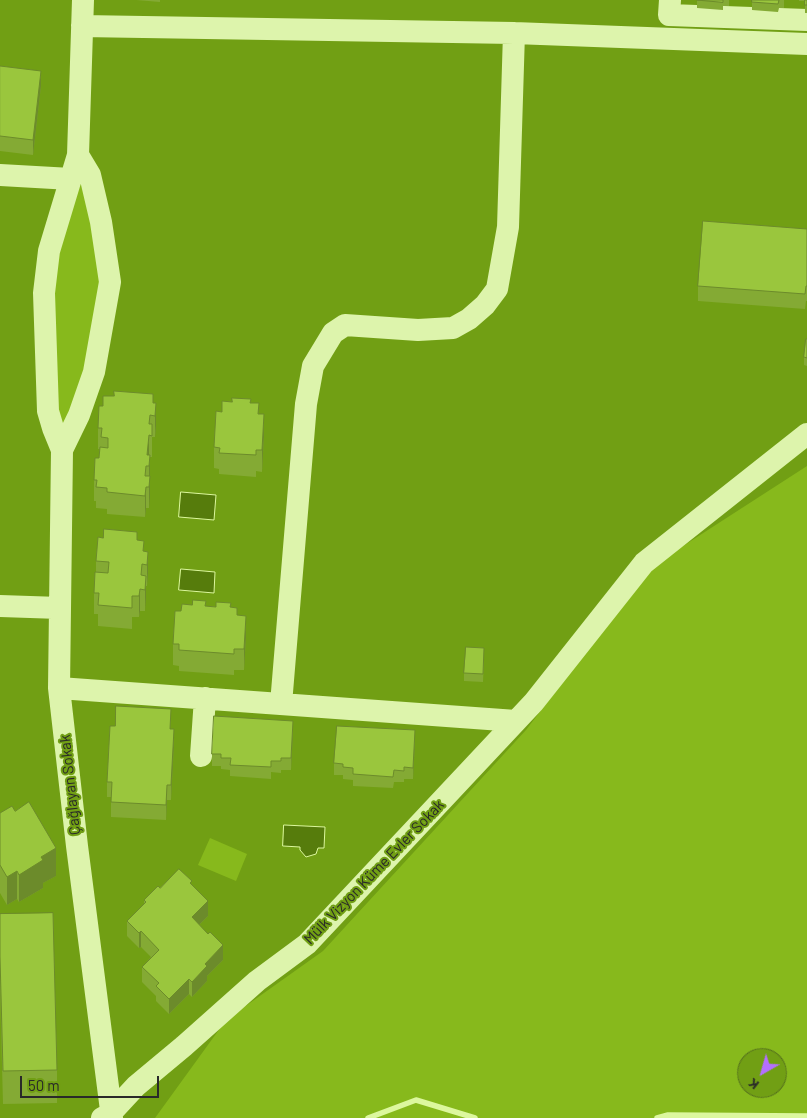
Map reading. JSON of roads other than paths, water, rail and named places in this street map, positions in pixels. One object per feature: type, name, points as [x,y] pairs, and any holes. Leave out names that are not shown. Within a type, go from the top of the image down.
[{"type":"street","points":[[62,450],[48,411],[44,294],[49,250],[78,155],[83,0]]},
{"type":"street","points":[[670,0],[668,15],[807,20]]},
{"type":"street","points":[[82,26],[514,33],[807,44]]},
{"type":"street","points":[[281,704],[306,404],[313,366],[333,333],[345,325],[418,330],[453,328],[469,319],[485,305],[497,289],[508,227],[514,33]]},
{"type":"street","points":[[62,450],[79,415],[94,372],[110,282],[101,222],[90,175],[78,155]]},
{"type":"street","points":[[0,175],[71,179]]},
{"type":"street","name":"Mülk Vizyon Küme Evler Sokak","points":[[108,1116],[136,1086],[257,981],[307,944],[357,893],[534,702],[644,563],[807,434]]},
{"type":"street","name":"Çağlayan Sokak","points":[[62,450],[60,688],[108,1116]]},
{"type":"street","points":[[0,606],[60,608]]},
{"type":"street","points":[[60,688],[516,721]]},
{"type":"street","points":[[201,756],[205,698]]},
{"type":"waterway","points":[[368,1118],[416,1100],[475,1118]]},
{"type":"waterway","points":[[657,1118],[668,1115],[807,1116]]}]
